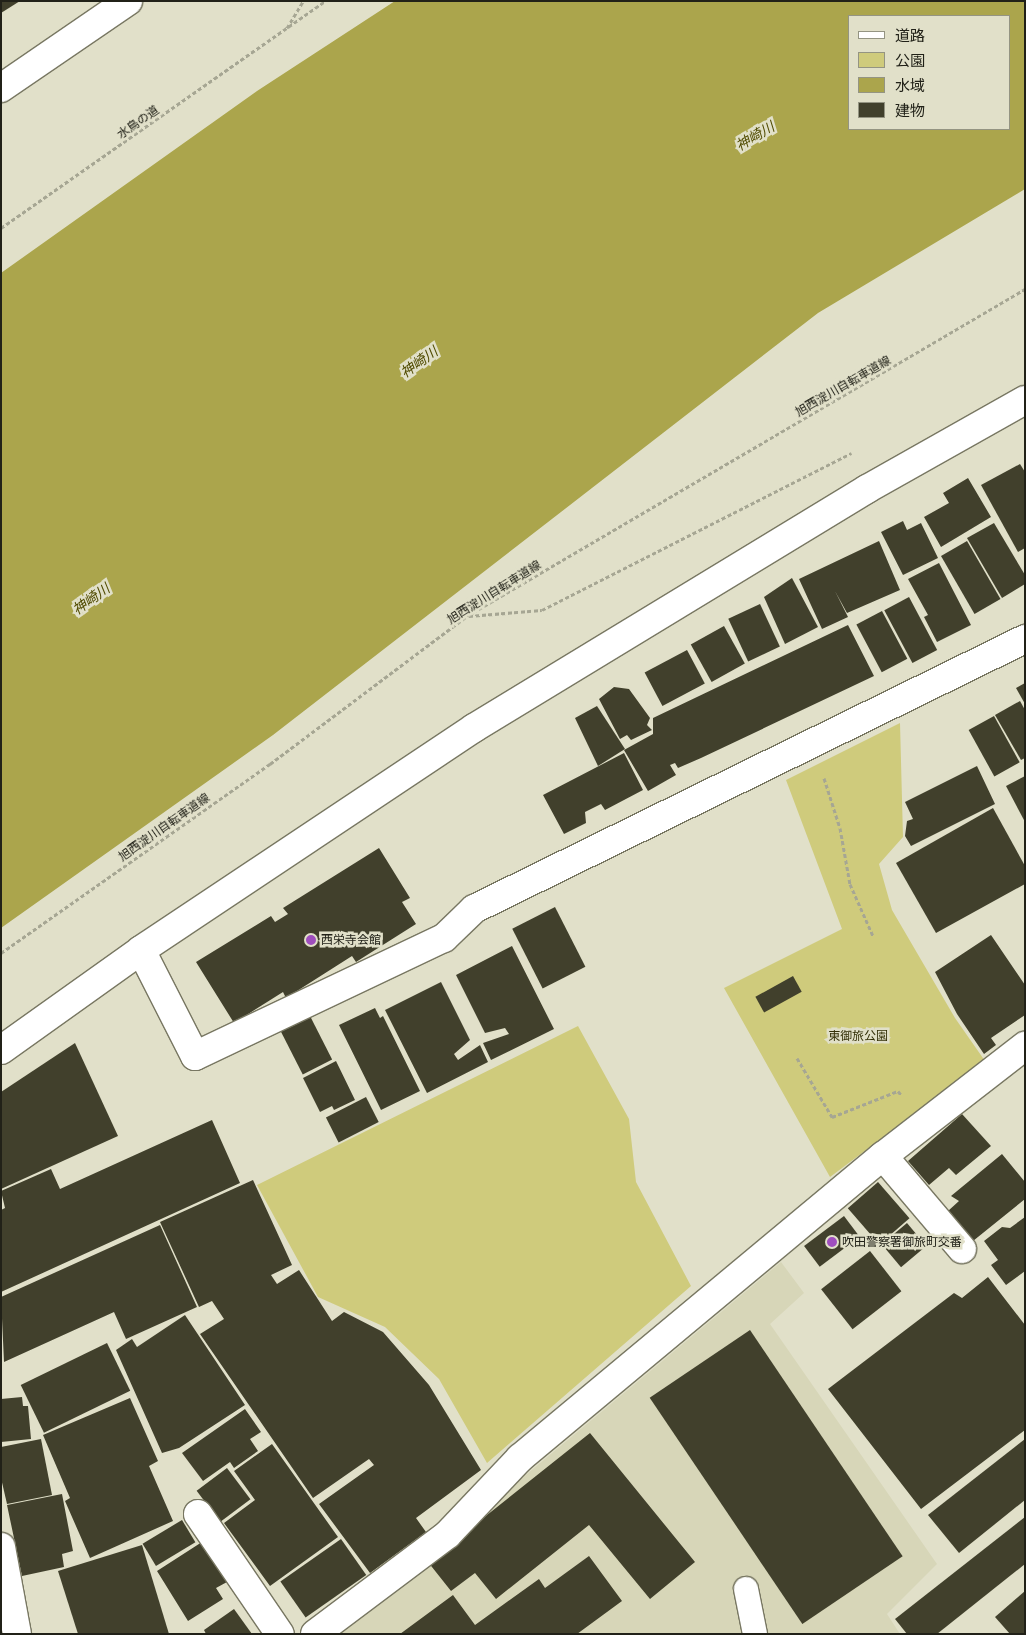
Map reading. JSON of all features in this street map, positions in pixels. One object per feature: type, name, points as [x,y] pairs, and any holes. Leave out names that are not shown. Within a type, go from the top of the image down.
[{"type":"street","points":[[1,88],[128,1]]},
{"type":"street","points":[[1,1050],[141,950],[474,728],[867,489],[1025,400]]},
{"type":"street","points":[[141,950],[195,1056],[444,938],[474,909],[1025,639]]},
{"type":"street","points":[[314,1634],[448,1534],[520,1458],[883,1156],[1025,1046]]},
{"type":"street","points":[[883,1156],[962,1249]]},
{"type":"street","points":[[198,1514],[280,1634]]},
{"type":"street","points":[[1,1547],[17,1634]]},
{"type":"lane","points":[[746,1589],[755,1634]]},
{"type":"path","points":[[285,30],[303,1]]},
{"type":"path","name":"水鳥の道","points":[[1,228],[325,1]]},
{"type":"path","name":"旭西淀川自転車道線","points":[[1,953],[270,764],[467,616],[1025,289]]},
{"type":"path","points":[[467,616],[542,610],[858,450]]},
{"type":"path","points":[[810,744],[840,828],[850,884],[873,936]]},
{"type":"path","points":[[797,1058],[832,1117],[898,1091]]},
{"type":"shaded area","points":[[781,1262],[804,1293],[770,1324],[937,1564],[887,1614],[900,1634],[335,1634]]},
{"type":"green space","name":"東御旅公園","points":[[900,723],[903,837],[879,864],[892,910],[955,1018],[985,1061],[830,1177],[724,988],[842,929],[786,780]]},
{"type":"green space","points":[[578,1026],[629,1119],[636,1182],[691,1286],[487,1463],[439,1379],[385,1327],[318,1297],[257,1185]]},
{"type":"water","name":"神崎川","points":[[395,1],[1025,1],[1025,189],[818,313],[273,735],[1,928],[1,273],[257,91]]},
{"type":"building","points":[[1,1],[20,1],[1,13]]},
{"type":"building","points":[[1020,464],[1025,472],[1025,548],[1018,552],[981,485]]},
{"type":"building","points":[[968,478],[991,517],[941,547],[924,517],[949,503],[943,493]]},
{"type":"building","points":[[903,521],[907,530],[921,523],[938,558],[903,575],[881,532]]},
{"type":"building","points":[[994,523],[1025,575],[1025,584],[1002,598],[967,538]]},
{"type":"building","points":[[879,541],[900,590],[847,613],[835,591],[848,617],[822,629],[799,579]]},
{"type":"building","points":[[967,541],[1000,599],[975,614],[941,556]]},
{"type":"building","points":[[939,563],[971,625],[937,642],[924,617],[928,615],[908,579]]},
{"type":"building","points":[[792,578],[818,627],[785,644],[764,597]]},
{"type":"building","points":[[909,597],[937,650],[912,663],[884,610]]},
{"type":"building","points":[[760,604],[780,647],[748,661],[728,619]]},
{"type":"building","points":[[882,611],[907,659],[882,672],[856,625]]},
{"type":"building","points":[[848,625],[874,676],[701,758],[678,768],[675,763],[670,765],[676,775],[648,791],[624,750],[653,734],[653,718]]},
{"type":"building","points":[[724,626],[745,664],[712,682],[691,644]]},
{"type":"building","points":[[687,650],[705,684],[662,706],[645,673]]},
{"type":"building","points":[[1025,683],[1025,704],[1016,688]]},
{"type":"building","points":[[614,687],[629,689],[650,718],[647,725],[652,730],[631,740],[627,735],[620,739],[599,699]]},
{"type":"building","points":[[1020,701],[1025,710],[1025,758],[1021,760],[995,715]]},
{"type":"building","points":[[597,706],[625,749],[598,766],[575,718]]},
{"type":"building","points":[[994,716],[1020,762],[994,776],[969,730]]},
{"type":"building","points":[[624,753],[643,790],[605,810],[601,804],[585,812],[586,823],[564,834],[543,795]]},
{"type":"building","points":[[977,766],[995,804],[911,846],[905,836],[907,821],[913,819],[905,802]]},
{"type":"building","points":[[1025,776],[1025,822],[1006,786]]},
{"type":"building","points":[[993,808],[1025,866],[1025,884],[936,933],[896,863]]},
{"type":"building","name":"西栄寺会館","points":[[379,848],[410,898],[402,902],[416,924],[356,962],[352,956],[286,998],[283,992],[234,1023],[196,962],[271,916],[275,922],[288,914],[283,908]]},
{"type":"building","points":[[555,907],[585,967],[543,988],[512,929]]},
{"type":"building","points":[[991,935],[1025,985],[1025,1015],[991,1038],[996,1045],[984,1054],[957,1014],[935,972]]},
{"type":"building","points":[[512,946],[554,1029],[491,1060],[483,1043],[509,1034],[505,1028],[485,1033],[456,975]]},
{"type":"building","points":[[793,976],[802,992],[764,1013],[755,997]]},
{"type":"building","points":[[441,982],[470,1040],[454,1054],[458,1060],[480,1045],[488,1062],[427,1093],[385,1010]]},
{"type":"building","points":[[375,1008],[380,1018],[383,1016],[420,1091],[381,1110],[339,1025]]},
{"type":"building","points":[[309,1014],[332,1059],[303,1074],[280,1029]]},
{"type":"building","points":[[75,1043],[118,1136],[1,1189],[1,1092]]},
{"type":"building","points":[[336,1061],[355,1100],[334,1110],[332,1106],[320,1112],[303,1078]]},
{"type":"building","points":[[366,1097],[379,1122],[339,1142],[326,1117]]},
{"type":"building","points":[[962,1114],[991,1146],[956,1175],[949,1168],[929,1185],[908,1161]]},
{"type":"building","points":[[212,1120],[240,1183],[1,1292],[1,1210],[5,1208],[1,1191],[51,1169],[60,1189]]},
{"type":"building","points":[[1002,1154],[1025,1182],[1025,1199],[973,1241],[948,1211],[959,1201],[951,1196]]},
{"type":"building","points":[[253,1180],[292,1265],[271,1275],[277,1284],[299,1270],[332,1321],[344,1312],[383,1332],[429,1385],[481,1470],[416,1518],[426,1532],[370,1573],[319,1504],[374,1465],[369,1459],[313,1498],[200,1334],[224,1319],[212,1301],[199,1307],[160,1222]]},
{"type":"building","points":[[878,1182],[909,1218],[879,1244],[848,1208]]},
{"type":"building","name":"吹田警察署御旅町交番","points":[[844,1216],[860,1237],[820,1267],[804,1246]]},
{"type":"building","points":[[1025,1217],[1025,1271],[1006,1285],[991,1265],[998,1260],[984,1241],[1002,1227],[1010,1228]]},
{"type":"building","points":[[907,1223],[926,1246],[901,1267],[882,1244]]},
{"type":"building","points":[[160,1225],[197,1307],[126,1339],[114,1312],[4,1362],[1,1297]]},
{"type":"building","points":[[870,1251],[901,1291],[853,1329],[821,1289]]},
{"type":"building","points":[[988,1277],[1025,1325],[1025,1430],[921,1509],[828,1389],[954,1293],[962,1298]]},
{"type":"building","points":[[185,1315],[245,1405],[179,1448],[162,1453],[116,1350],[132,1339],[137,1347]]},
{"type":"building","points":[[750,1330],[903,1556],[802,1624],[650,1398]]},
{"type":"building","points":[[107,1343],[130,1391],[44,1433],[21,1385]]},
{"type":"building","points":[[22,1397],[23,1406],[28,1406],[31,1439],[1,1442],[1,1399]]},
{"type":"building","points":[[130,1398],[158,1461],[149,1466],[173,1521],[90,1558],[65,1501],[70,1498],[43,1435]]},
{"type":"building","points":[[245,1409],[261,1432],[250,1439],[258,1451],[234,1468],[230,1462],[203,1481],[182,1453]]},
{"type":"building","points":[[590,1433],[695,1562],[650,1599],[589,1525],[496,1599],[475,1573],[451,1591],[428,1562]]},
{"type":"building","points":[[41,1439],[52,1495],[7,1504],[1,1478],[1,1447]]},
{"type":"building","points":[[1025,1439],[1025,1500],[959,1553],[928,1515]]},
{"type":"building","points":[[272,1444],[338,1537],[270,1586],[224,1523],[255,1500],[234,1471]]},
{"type":"building","points":[[227,1468],[250,1499],[220,1522],[197,1491]]},
{"type":"building","points":[[62,1494],[73,1551],[62,1554],[64,1567],[22,1576],[7,1505]]},
{"type":"building","points":[[1025,1517],[1025,1564],[937,1634],[907,1634],[895,1619]]},
{"type":"building","points":[[182,1520],[195,1542],[156,1566],[143,1544]]},
{"type":"building","points":[[341,1539],[366,1575],[306,1617],[280,1581]]},
{"type":"building","points":[[202,1542],[227,1582],[216,1588],[223,1599],[188,1621],[157,1571]]},
{"type":"building","points":[[142,1545],[169,1634],[78,1634],[58,1571]]},
{"type":"building","points":[[589,1556],[622,1601],[577,1634],[400,1634],[453,1595],[475,1625],[539,1579],[545,1588]]},
{"type":"building","points":[[1025,1591],[1025,1634],[1010,1634],[995,1617]]},
{"type":"building","points":[[234,1609],[252,1634],[206,1634],[204,1630]]},
{"type":"place","name":"西栄寺会館","points":[[311,940]]},
{"type":"place","name":"吹田警察署御旅町交番","points":[[832,1242]]}]
